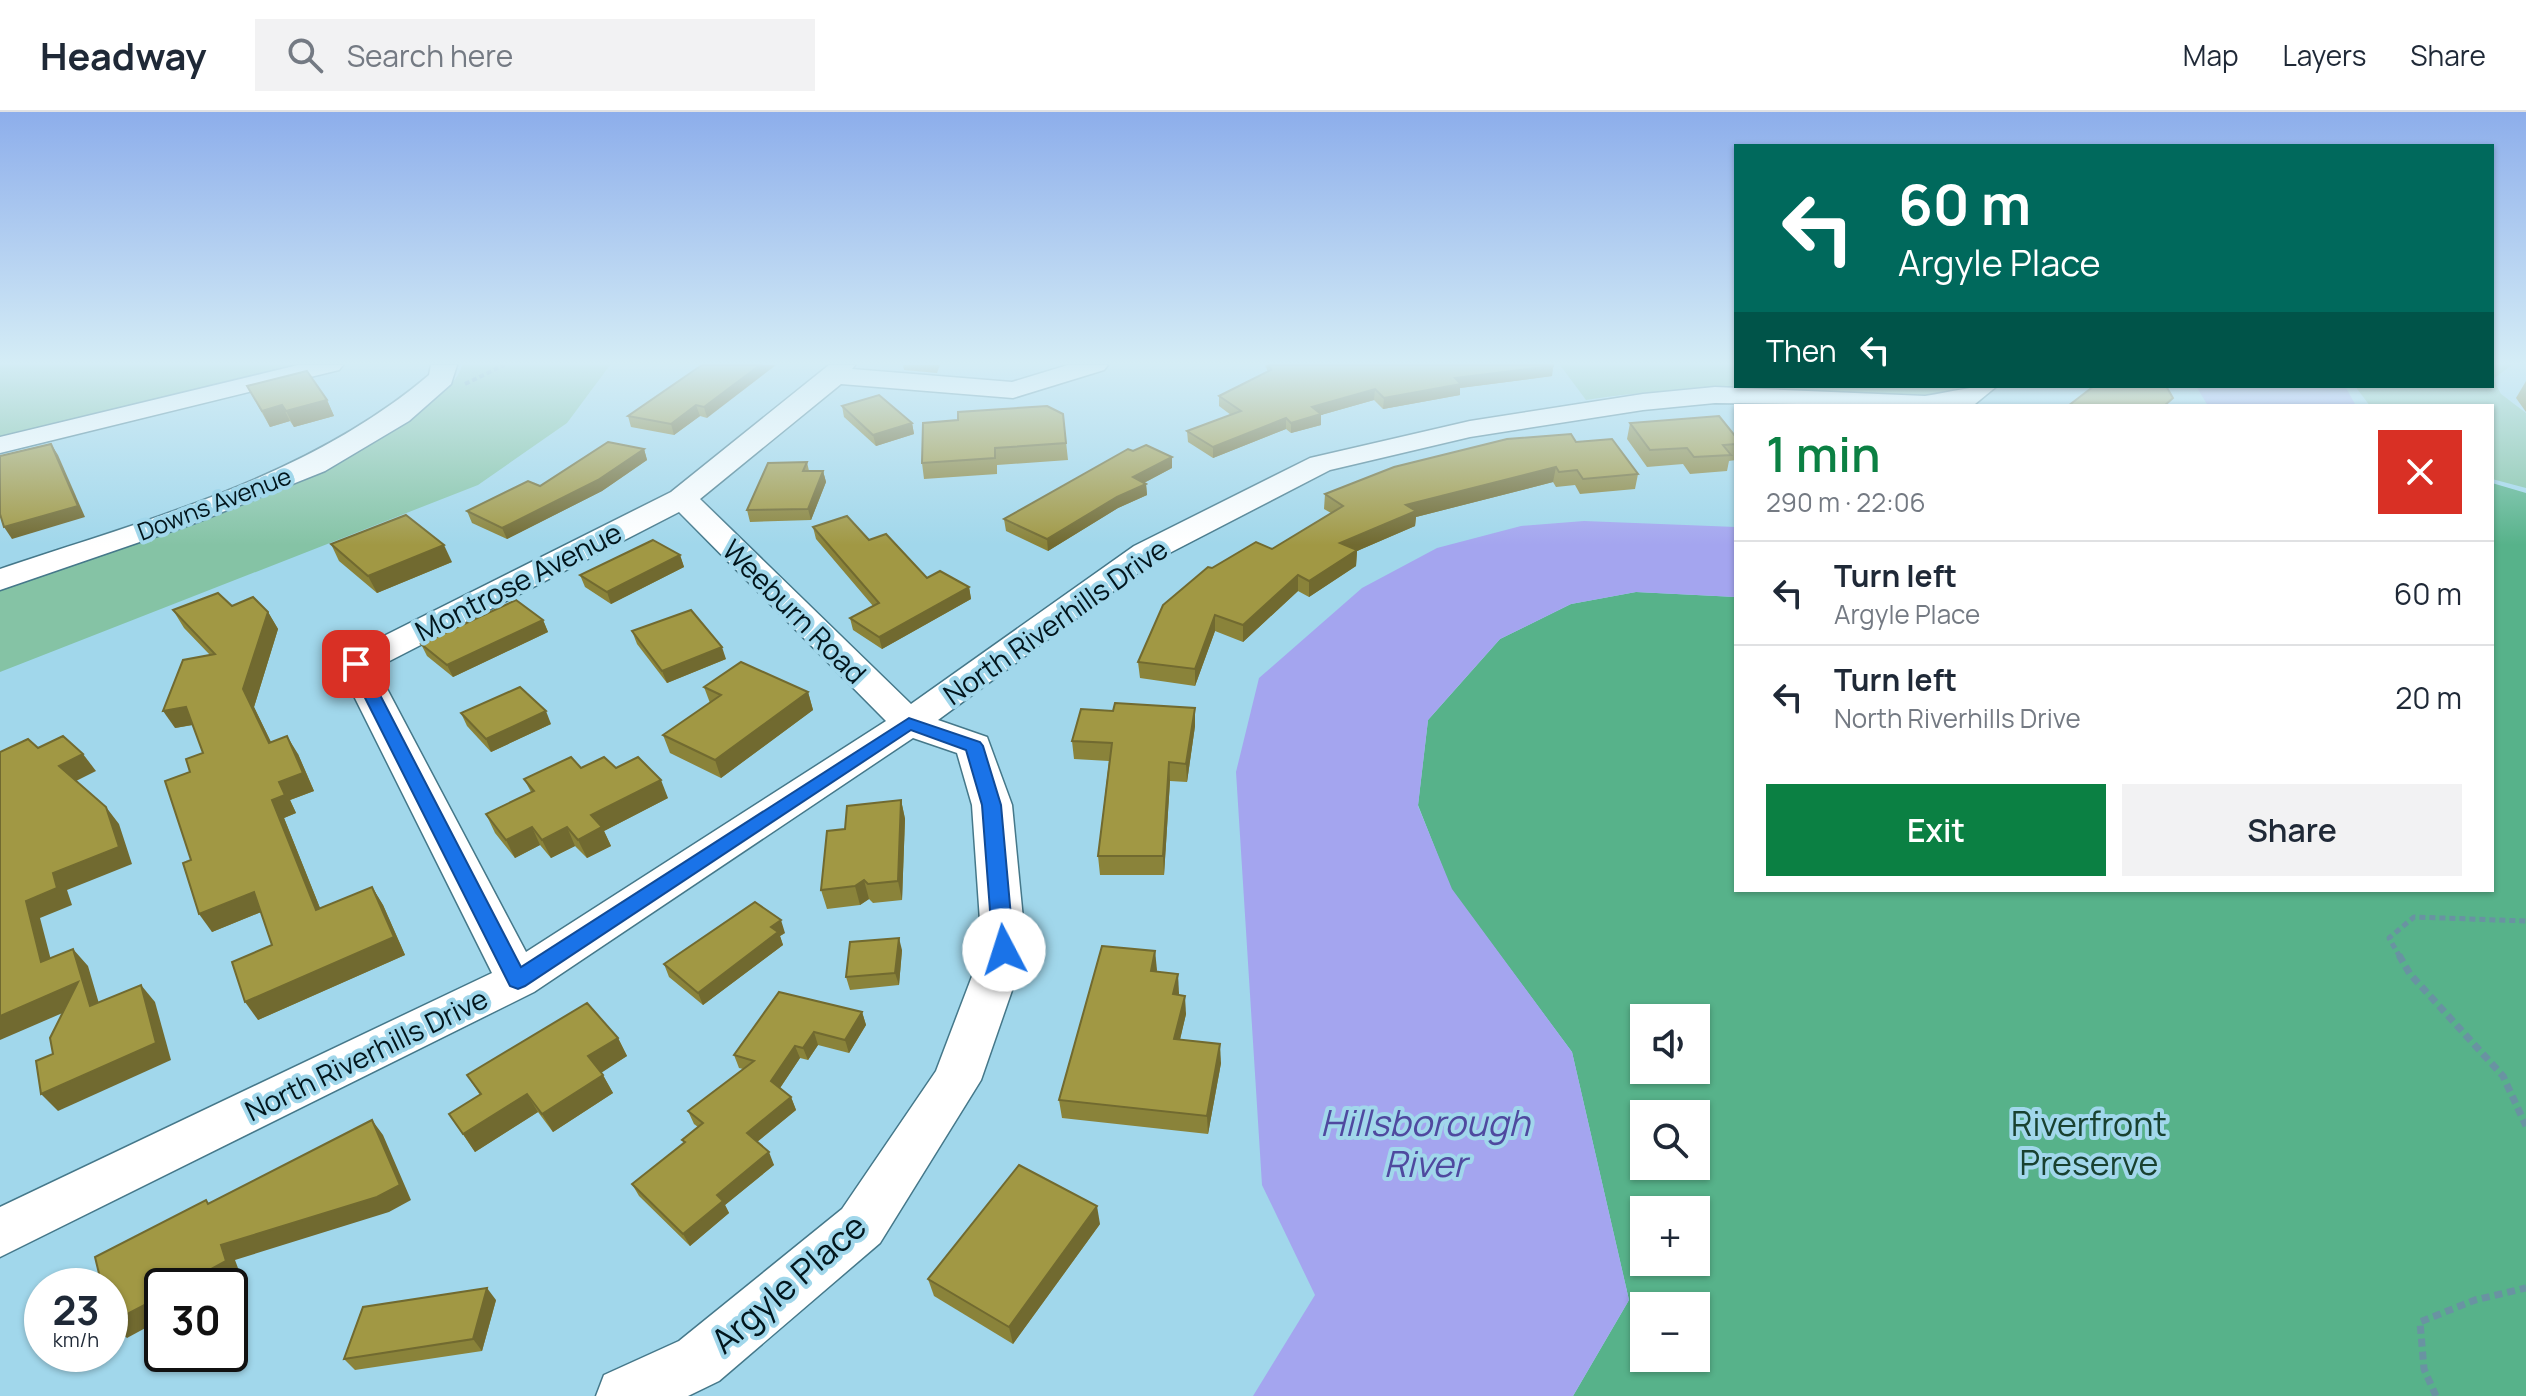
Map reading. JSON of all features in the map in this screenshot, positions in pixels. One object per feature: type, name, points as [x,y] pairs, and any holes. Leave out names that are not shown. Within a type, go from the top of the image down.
[{"type":"street","points":[[0,445],[83,425]]},
{"type":"street","name":"Downs Avenue","points":[[0,580],[184,517],[315,465],[382,425]]},
{"type":"street","name":"Montrose Avenue","points":[[518,980],[356,664],[682,498],[772,425]]},
{"type":"street","name":"North Riverhills Drive","points":[[0,1233],[518,980],[909,723],[1145,553],[1320,464],[1496,425]]},
{"type":"street","name":"Weeburn Road","points":[[682,498],[909,723]]},
{"type":"street","name":"Argyle Place","points":[[625,1396],[699,1361],[861,1226],[957,1080],[1004,950],[992,805],[974,746],[909,723]]},
{"type":"path","points":[[2526,921],[2414,917],[2389,938],[2410,974],[2503,1076],[2526,1126]]},
{"type":"path","points":[[2436,1396],[2424,1369],[2420,1322],[2475,1300],[2526,1288]]},
{"type":"green space","points":[[0,425],[59,425],[0,439]]},
{"type":"green space","points":[[392,425],[564,425],[478,485],[0,672],[0,585]]},
{"type":"green space","points":[[2494,425],[2526,425],[2526,488],[2494,480]]},
{"type":"green space","name":"Riverfront Preserve","points":[[2494,484],[2526,493],[2526,1396],[1573,1396],[1629,1300],[1572,1052],[1451,889],[1418,805],[1428,720],[1500,639],[1571,604],[1636,592],[1734,597],[1734,892],[2494,892]]},
{"type":"water","name":"Hillsborough River","points":[[1584,521],[1734,527],[1734,597],[1636,592],[1571,604],[1500,639],[1428,720],[1418,806],[1452,889],[1572,1052],[1629,1300],[1573,1396],[1253,1396],[1315,1295],[1262,1185],[1236,772],[1259,678],[1362,588],[1437,548],[1521,526]]},
{"type":"building","points":[[862,425],[906,425],[873,435]]},
{"type":"building","points":[[923,425],[1064,425],[1066,443],[995,448],[995,458],[922,463]]},
{"type":"building","points":[[1203,425],[1269,425],[1213,447],[1187,431]]},
{"type":"building","points":[[1631,425],[1726,425],[1734,435],[1734,444],[1723,445],[1731,455],[1694,457],[1687,448],[1650,450]]},
{"type":"building","points":[[1571,434],[1576,442],[1612,439],[1638,474],[1583,479],[1577,470],[1559,472],[1556,467],[1406,505],[1416,511],[1340,543],[1357,550],[1309,581],[1298,575],[1243,625],[1215,615],[1195,669],[1138,662],[1163,605],[1208,567],[1212,568],[1256,542],[1272,549],[1343,506],[1325,494],[1394,467],[1507,439]]},
{"type":"building","points":[[608,442],[644,449],[598,480],[502,528],[467,511],[528,481],[540,486]]},
{"type":"building","points":[[51,444],[78,506],[4,527],[0,514],[0,456]]},
{"type":"building","points":[[1146,445],[1172,457],[1133,477],[1146,484],[1117,497],[1047,539],[1004,519],[1128,449],[1133,451]]},
{"type":"building","points":[[807,462],[803,471],[823,471],[808,509],[747,510],[768,463]]},
{"type":"building","points":[[406,515],[444,545],[368,576],[331,544]]},
{"type":"building","points":[[847,516],[869,540],[886,534],[927,578],[940,571],[969,587],[879,637],[850,618],[879,603],[813,527]]},
{"type":"building","points":[[653,540],[680,555],[607,592],[580,575]]},
{"type":"building","points":[[218,593],[232,606],[253,597],[268,612],[243,689],[269,743],[287,736],[303,773],[279,782],[285,795],[272,800],[316,910],[372,887],[394,937],[245,1002],[232,962],[272,945],[254,892],[199,914],[183,863],[191,860],[165,781],[190,772],[186,759],[203,753],[186,707],[163,711],[183,660],[215,654],[173,610]]},
{"type":"building","points":[[516,600],[543,620],[447,665],[421,644]]},
{"type":"building","points":[[691,610],[722,647],[662,671],[632,631]]},
{"type":"building","points":[[741,662],[808,692],[715,760],[663,735],[721,695],[704,687]]},
{"type":"building","points":[[520,687],[546,711],[486,739],[461,713]]},
{"type":"building","points":[[1115,703],[1195,708],[1186,764],[1169,762],[1163,856],[1098,856],[1112,743],[1072,741],[1081,709],[1113,711]]},
{"type":"building","points":[[63,736],[83,754],[59,766],[106,807],[119,847],[53,873],[57,888],[26,901],[41,962],[73,949],[90,1006],[141,985],[156,1043],[41,1094],[36,1061],[53,1054],[50,1038],[78,982],[0,1016],[0,752],[28,739],[38,748]]},
{"type":"building","points":[[571,757],[581,768],[604,757],[616,768],[638,757],[661,780],[591,815],[602,827],[578,840],[567,827],[542,840],[532,827],[506,840],[486,814],[534,791],[524,779]]},
{"type":"building","points":[[901,800],[898,881],[868,884],[864,880],[855,886],[821,890],[827,831],[845,829],[847,806]]},
{"type":"building","points":[[755,902],[781,920],[771,927],[778,932],[698,993],[664,964]]},
{"type":"building","points":[[899,938],[895,973],[846,977],[850,942]]},
{"type":"building","points":[[1102,946],[1155,951],[1151,971],[1178,974],[1173,994],[1185,996],[1174,1039],[1220,1044],[1207,1116],[1059,1100]]},
{"type":"building","points":[[779,992],[862,1012],[845,1040],[814,1032],[803,1048],[795,1046],[771,1081],[791,1097],[747,1133],[769,1152],[717,1195],[723,1201],[683,1234],[632,1184],[685,1142],[682,1140],[703,1123],[688,1111],[754,1061],[734,1055]]},
{"type":"building","points":[[587,1003],[618,1038],[588,1056],[603,1075],[542,1114],[527,1094],[463,1134],[449,1114],[481,1094],[467,1075]]},
{"type":"building","points":[[372,1120],[400,1185],[377,1197],[221,1245],[226,1261],[213,1268],[144,1268],[144,1305],[128,1314],[128,1268],[98,1268],[95,1257],[206,1200],[208,1204]]},
{"type":"building","points":[[1019,1165],[1097,1206],[1009,1327],[928,1279]]},
{"type":"building","points":[[487,1288],[473,1339],[344,1359],[363,1307]]},
{"type":"route","points":[[356,664],[518,980],[909,723],[974,746],[992,805],[1004,950]]}]
